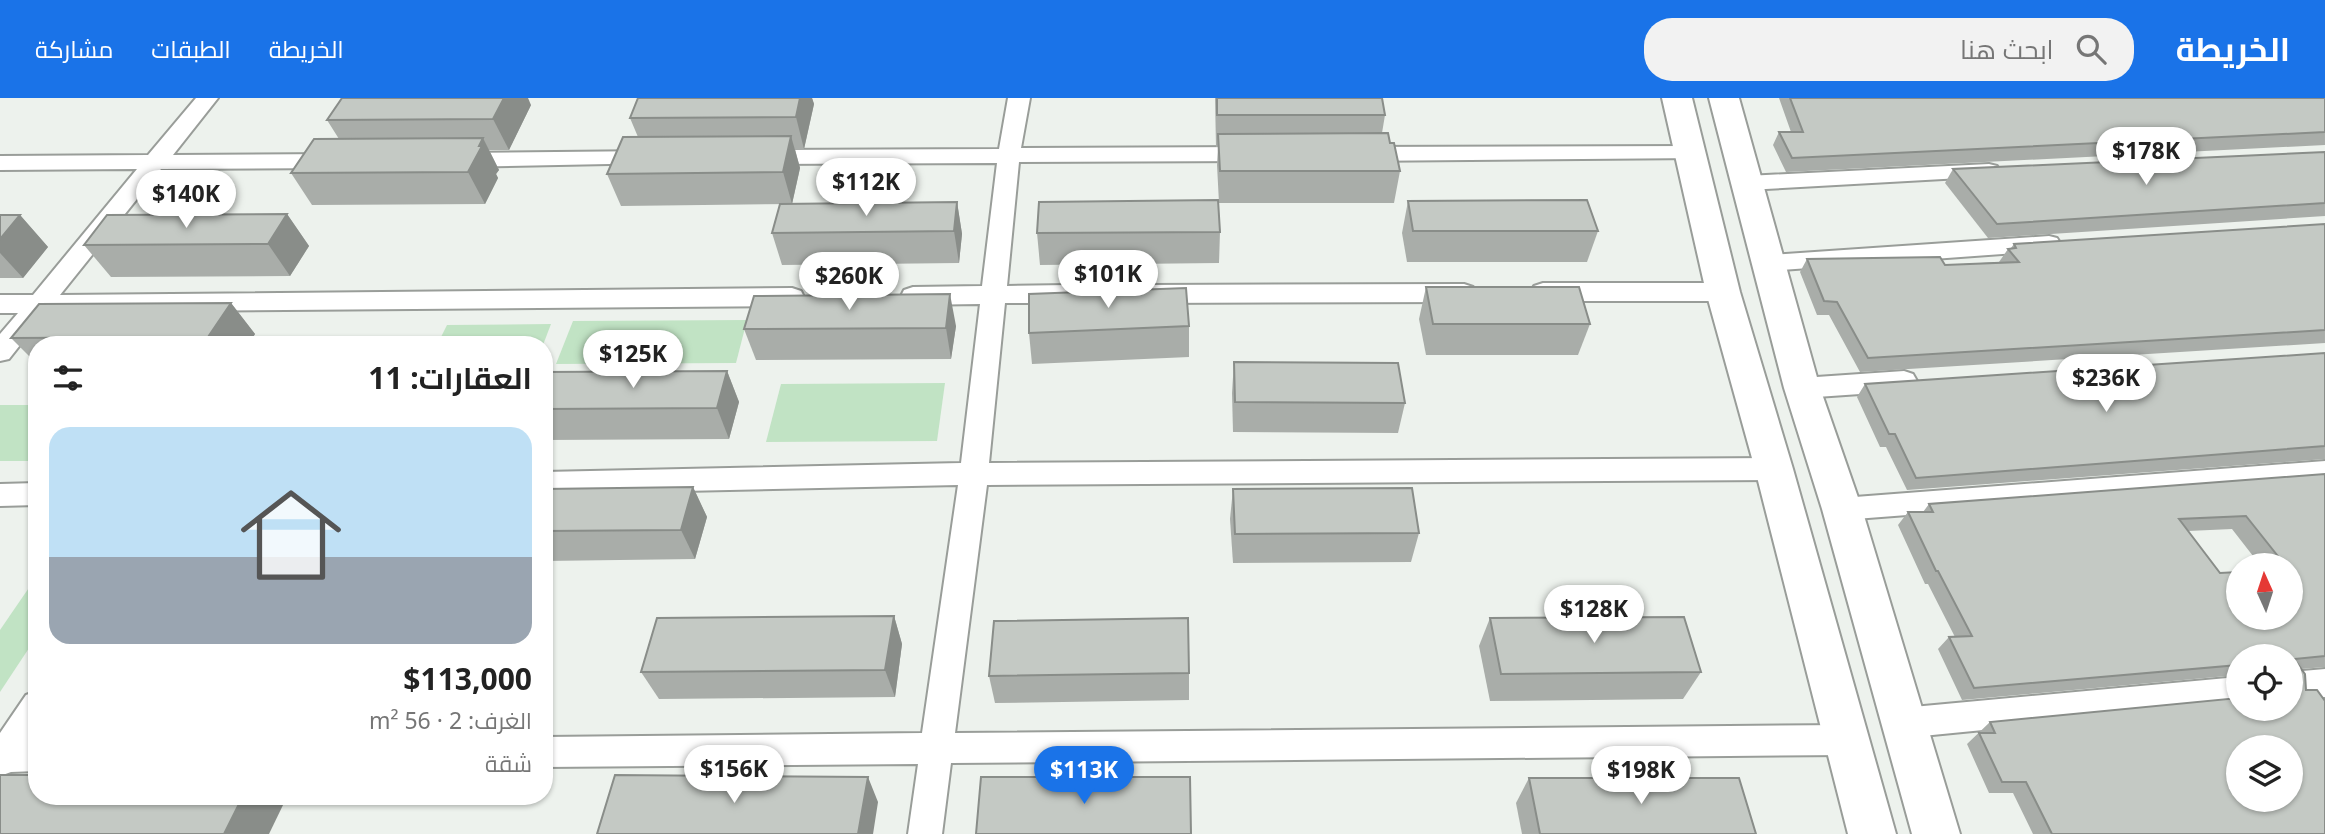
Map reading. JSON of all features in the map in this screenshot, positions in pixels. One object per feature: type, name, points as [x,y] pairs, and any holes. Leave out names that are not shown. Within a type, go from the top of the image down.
[{"type":"main road","points":[[1677,98],[1723,292],[1774,469],[1872,834]]},
{"type":"main road","points":[[1724,98],[1802,388],[1842,509],[1936,834]]},
{"type":"street","points":[[0,352],[207,98]]},
{"type":"street","points":[[925,834],[974,474],[1009,155],[1019,98]]},
{"type":"street","points":[[1330,154],[1692,153]]},
{"type":"street","points":[[733,157],[1274,154]]},
{"type":"street","points":[[430,160],[678,158]]},
{"type":"street","points":[[0,163],[361,161]]},
{"type":"street","points":[[1747,183],[2008,170]]},
{"type":"street","points":[[1769,263],[2075,243]]},
{"type":"street","points":[[1516,292],[1723,292]]},
{"type":"street","points":[[1118,294],[1489,293]]},
{"type":"street","points":[[883,296],[1090,294]]},
{"type":"street","points":[[0,304],[814,296]]},
{"type":"street","points":[[1802,388],[1926,380]]},
{"type":"street","points":[[553,482],[974,474],[1774,469]]},
{"type":"street","points":[[1842,509],[2325,472]]},
{"type":"street","points":[[0,495],[28,494]]},
{"type":"street","points":[[2303,685],[2325,683]]},
{"type":"street","points":[[1902,723],[2226,692]]},
{"type":"street","points":[[1,759],[28,718]]},
{"type":"street","points":[[553,752],[1847,740]]},
{"type":"street","points":[[1,759],[28,757]]},
{"type":"green space","points":[[747,320],[736,363],[556,364],[573,321]]},
{"type":"green space","points":[[551,324],[546,336],[442,336],[447,325]]},
{"type":"green space","points":[[945,383],[937,441],[766,442],[781,384]]},
{"type":"green space","points":[[0,405],[28,405],[28,461],[0,461]]},
{"type":"green space","points":[[28,589],[28,650],[0,692],[0,630]]},
{"type":"building","points":[[342,98],[504,98],[493,119],[327,120]]},
{"type":"building","points":[[638,98],[800,98],[796,117],[630,118]]},
{"type":"building","points":[[1217,98],[1382,98],[1385,115],[1217,115]]},
{"type":"building","points":[[1790,98],[2325,98],[2325,132],[1792,158],[1779,132],[1803,132]]},
{"type":"building","points":[[1388,133],[1390,143],[1394,143],[1400,171],[1220,171],[1218,134]]},
{"type":"building","points":[[791,136],[783,172],[607,174],[623,137]]},
{"type":"building","points":[[483,138],[479,146],[482,146],[468,172],[291,173],[314,139]]},
{"type":"building","points":[[2325,152],[2325,203],[1997,224],[1953,169]]},
{"type":"building","points":[[1218,200],[1220,232],[1037,233],[1039,202]]},
{"type":"building","points":[[1587,200],[1598,231],[1413,231],[1408,201]]},
{"type":"building","points":[[957,202],[954,231],[772,233],[780,204]]},
{"type":"building","points":[[287,214],[268,244],[84,245],[107,215]]},
{"type":"building","points":[[0,215],[20,215],[0,239]]},
{"type":"building","points":[[2325,224],[2325,330],[1868,358],[1837,302],[1824,301],[1807,259],[1940,257],[1945,265],[2019,262],[2008,249],[2016,248],[2014,244]]},
{"type":"building","points":[[1426,287],[1579,287],[1590,324],[1433,324]]},
{"type":"building","points":[[1186,288],[1189,326],[1029,333],[1029,294]]},
{"type":"building","points":[[950,294],[946,328],[744,329],[754,296]]},
{"type":"building","points":[[231,303],[209,336],[11,338],[39,304]]},
{"type":"building","points":[[2325,353],[2325,446],[1916,478],[1895,434],[1889,434],[1865,384]]},
{"type":"building","points":[[1234,362],[1398,363],[1405,403],[1235,402]]},
{"type":"building","points":[[727,371],[717,408],[553,409],[553,372]]},
{"type":"building","points":[[2325,474],[2325,656],[2303,658],[2303,644],[2226,644],[2226,666],[1974,688],[1949,637],[1972,636],[1936,571],[1908,512],[1933,512],[1929,504]]},
{"type":"building","points":[[693,487],[681,530],[553,531],[553,489]]},
{"type":"building","points":[[1412,488],[1419,533],[1235,534],[1233,489]]},
{"type":"building","points":[[894,616],[885,670],[641,672],[657,618]]},
{"type":"building","points":[[1684,617],[1701,672],[1501,674],[1490,618]]},
{"type":"building","points":[[1188,618],[1189,673],[989,676],[994,621]]},
{"type":"building","points":[[2303,671],[2306,690],[2317,690],[2325,701],[2325,834],[2052,834],[2026,782],[2002,782],[1979,733],[1995,733],[1990,722],[2226,699],[2226,721],[2303,721]]},
{"type":"building","points":[[0,775],[28,775],[28,805],[238,805],[224,834],[0,834]]},
{"type":"building","points":[[615,775],[868,777],[858,834],[597,834]]},
{"type":"building","points":[[981,777],[1190,777],[1191,834],[976,834]]},
{"type":"building","points":[[1529,778],[1739,778],[1756,834],[1540,834]]}]
